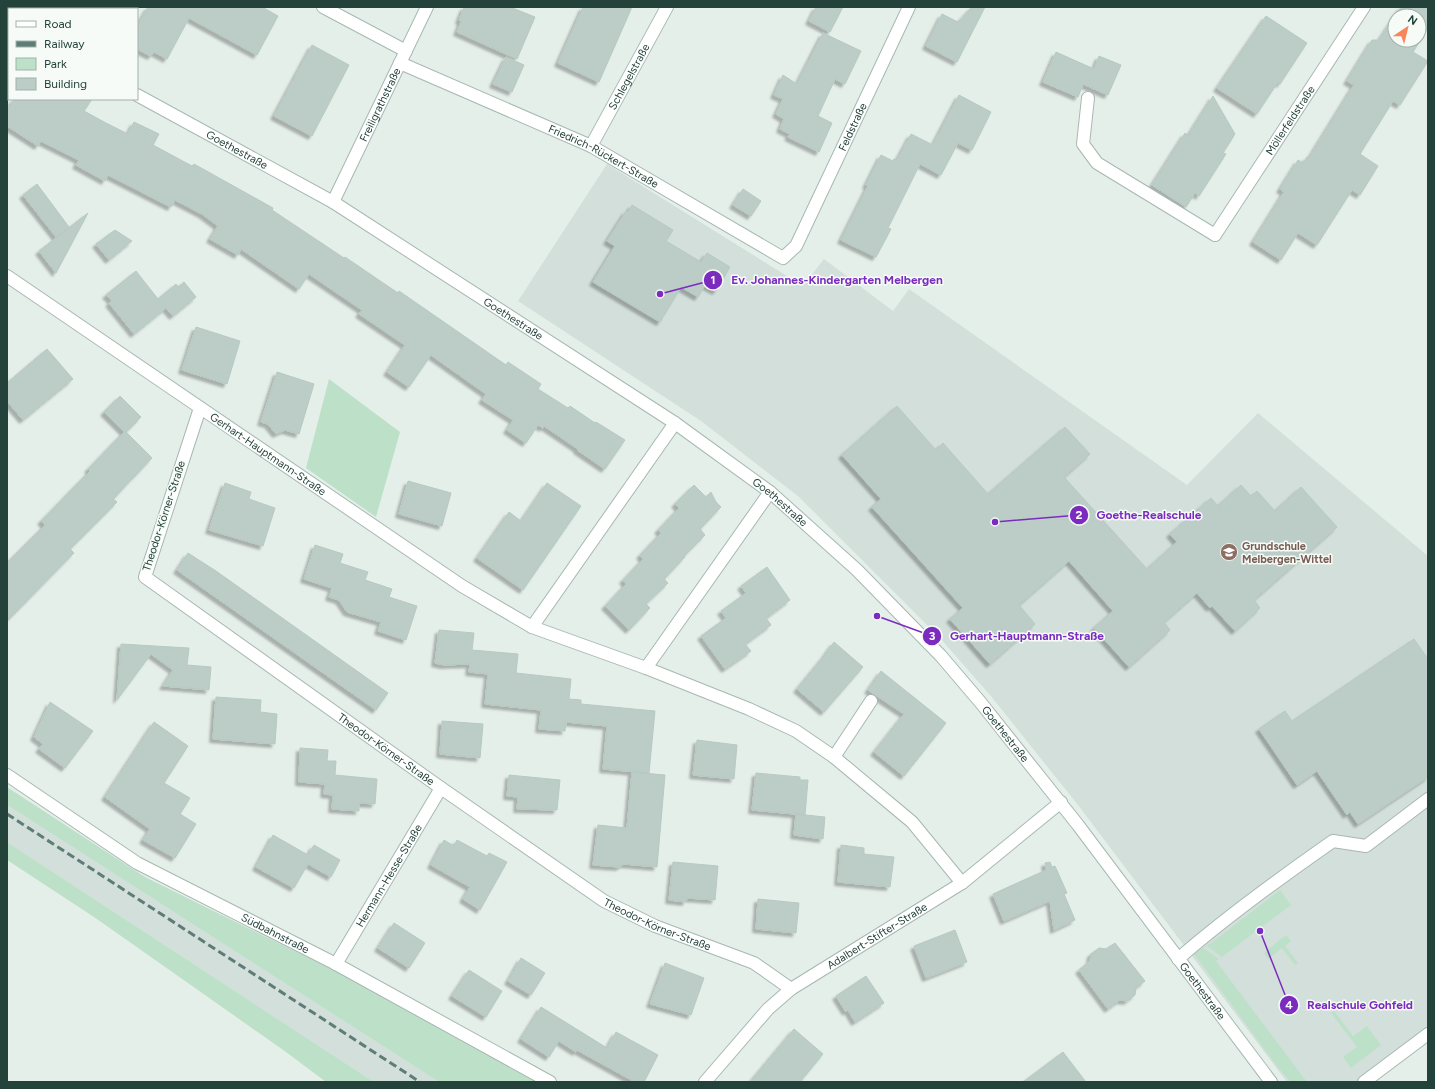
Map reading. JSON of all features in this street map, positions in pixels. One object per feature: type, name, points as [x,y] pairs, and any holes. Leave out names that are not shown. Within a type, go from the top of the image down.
[{"type":"street","points":[[323,7],[406,51]]},
{"type":"street","name":"Freiligrathstraße","points":[[333,202],[427,7]]},
{"type":"street","name":"Schlegelstraße","points":[[591,146],[667,7]]},
{"type":"street","name":"Feldstraße","points":[[796,246],[909,7]]},
{"type":"street","name":"Möllerfeldstraße","points":[[1088,98],[1083,144],[1097,163],[1215,235],[1364,7]]},
{"type":"street","name":"Friedrich-Rückert-Straße","points":[[400,63],[591,146],[783,258],[796,246]]},
{"type":"street","name":"Goethestraße","points":[[138,96],[333,202],[675,423],[770,492],[857,570],[941,656],[981,703],[1061,802],[1271,1082]]},
{"type":"street","name":"Gerhart-Hauptmann-Straße","points":[[7,276],[462,586],[532,627],[646,668],[750,709],[796,731],[834,757],[912,822],[962,884]]},
{"type":"street","name":"Theodor-Körner-Straße","points":[[200,408],[145,577],[441,788],[604,901],[655,926],[754,963],[791,989]]},
{"type":"street","points":[[532,627],[675,423]]},
{"type":"street","points":[[646,668],[770,492]]},
{"type":"street","points":[[834,757],[871,701]]},
{"type":"street","name":"Südbahnstraße","points":[[7,774],[137,863],[336,964],[550,1082]]},
{"type":"street","name":"Hermann-Hesse-Straße","points":[[336,964],[441,788]]},
{"type":"street","points":[[1178,959],[1200,940],[1279,879],[1333,841],[1366,846],[1428,799]]},
{"type":"street","name":"Adalbert-Stifter-Straße","points":[[705,1082],[768,1009],[791,989],[962,884],[1061,802]]},
{"type":"street","points":[[1364,1082],[1428,1034]]},
{"type":"shaded area","points":[[607,164],[803,286],[824,259],[893,311],[909,289],[1187,485],[1258,413],[1428,556],[1428,1029],[1357,1082],[1287,1082],[1078,805],[990,695],[940,638],[798,496],[701,421],[518,301]]},
{"type":"shaded area","points":[[7,805],[439,1082],[374,1082],[7,842]]},
{"type":"green space","points":[[329,379],[400,432],[376,517],[306,468]]},
{"type":"green space","points":[[7,787],[145,877],[349,978],[536,1082],[439,1082],[7,805]]},
{"type":"green space","points":[[7,842],[374,1082],[326,1082],[286,1052],[94,917],[7,860]]},
{"type":"green space","points":[[1280,890],[1291,905],[1222,957],[1207,946]]},
{"type":"green space","points":[[1286,935],[1291,941],[1285,946],[1298,963],[1295,965],[1282,948],[1268,959],[1264,953]]},
{"type":"green space","points":[[1203,948],[1219,959],[1216,961],[1307,1082],[1291,1082],[1279,1069],[1194,954]]},
{"type":"green space","points":[[1334,1011],[1353,1036],[1367,1026],[1381,1045],[1351,1068],[1343,1057],[1357,1047],[1331,1013]]},
{"type":"building","points":[[148,7],[262,7],[278,16],[257,55],[189,18],[167,59],[154,52],[151,56],[138,50],[138,25]]},
{"type":"building","points":[[464,7],[510,7],[535,17],[517,59],[457,32],[461,22],[459,20]]},
{"type":"building","points":[[583,7],[632,7],[599,82],[558,63]]},
{"type":"building","points":[[816,7],[843,7],[830,32],[809,21]]},
{"type":"building","points":[[972,7],[985,7],[957,62],[926,46],[942,14],[958,22]]},
{"type":"building","points":[[1428,7],[1427,30],[1427,8],[1400,8]]},
{"type":"building","points":[[1266,16],[1307,43],[1280,84],[1278,82],[1257,114],[1217,88]]},
{"type":"building","points":[[1387,28],[1387,48],[1416,48],[1413,52],[1428,61],[1400,105],[1393,101],[1360,154],[1378,166],[1360,195],[1352,190],[1317,245],[1298,233],[1281,260],[1253,242],[1284,192],[1280,189],[1298,160],[1303,163],[1307,157],[1309,158],[1354,85],[1347,81],[1372,40],[1379,40]]},
{"type":"building","points":[[823,33],[861,51],[845,84],[835,79],[818,116],[832,123],[819,152],[788,137],[790,134],[780,129],[784,119],[776,114],[783,99],[774,95],[783,75],[797,84]]},
{"type":"building","points":[[312,45],[349,65],[312,136],[274,116]]},
{"type":"building","points":[[1056,52],[1094,69],[1099,56],[1121,65],[1108,95],[1083,84],[1078,97],[1043,82]]},
{"type":"building","points":[[506,57],[524,65],[512,92],[493,84]]},
{"type":"building","points":[[959,95],[991,112],[972,150],[958,143],[941,175],[920,164],[888,228],[891,229],[876,257],[841,240],[868,186],[866,185],[881,155],[893,161],[894,159],[897,160],[911,134],[933,145]]},
{"type":"building","points":[[1213,96],[1235,134],[1223,153],[1226,154],[1199,196],[1195,193],[1186,207],[1152,185],[1185,133],[1188,136]]},
{"type":"building","points":[[13,100],[91,100],[84,111],[106,123],[128,134],[134,122],[159,134],[153,145],[192,166],[194,164],[273,208],[272,210],[398,293],[399,291],[506,365],[508,362],[541,384],[538,389],[568,408],[570,406],[595,423],[596,422],[625,440],[605,469],[544,426],[543,428],[538,425],[526,443],[507,430],[513,420],[482,400],[486,394],[431,355],[409,387],[387,372],[405,345],[359,314],[362,310],[309,274],[299,289],[241,249],[238,255],[210,239],[218,226],[202,214],[175,200],[171,207],[108,175],[105,181],[76,165],[79,160],[41,141],[38,146],[7,126],[7,110]]},
{"type":"building","points":[[37,184],[69,227],[56,237],[23,195]]},
{"type":"building","points":[[743,189],[761,201],[751,216],[733,205]]},
{"type":"building","points":[[632,205],[673,230],[666,241],[701,262],[707,253],[730,267],[716,291],[705,285],[698,297],[681,287],[660,322],[593,282],[615,246],[607,241],[626,211],[628,212]]},
{"type":"building","points":[[88,213],[56,273],[39,251]]},
{"type":"building","points":[[115,230],[132,241],[109,260],[96,244]]},
{"type":"building","points":[[136,271],[158,299],[176,284],[178,287],[184,282],[196,297],[173,316],[166,308],[134,334],[109,303],[112,301],[106,295]]},
{"type":"building","points":[[196,327],[240,341],[227,384],[182,370]]},
{"type":"building","points":[[47,349],[73,379],[23,420],[7,401],[7,383]]},
{"type":"building","points":[[277,372],[314,384],[299,434],[285,430],[276,434],[268,424],[261,422]]},
{"type":"building","points":[[120,396],[141,417],[126,432],[152,458],[113,499],[117,502],[70,549],[74,553],[7,621],[7,563],[45,525],[41,521],[90,471],[88,469],[124,432],[104,412]]},
{"type":"building","points":[[897,406],[936,450],[943,443],[988,494],[1065,427],[1090,454],[1064,477],[1147,569],[1177,542],[1170,534],[1211,498],[1218,506],[1241,485],[1251,496],[1257,491],[1275,511],[1301,487],[1337,527],[1254,600],[1260,608],[1235,631],[1212,606],[1210,608],[1197,593],[1164,622],[1170,630],[1129,667],[1094,628],[1113,611],[1069,561],[1019,605],[1035,624],[990,664],[950,619],[963,608],[872,507],[881,499],[842,455]]},
{"type":"building","points":[[408,481],[451,493],[442,526],[399,514]]},
{"type":"building","points":[[225,483],[251,492],[249,499],[275,508],[263,546],[209,530]]},
{"type":"building","points":[[547,483],[581,506],[523,590],[477,558],[509,512],[521,521]]},
{"type":"building","points":[[694,485],[706,497],[711,492],[716,502],[721,507],[700,529],[705,535],[664,579],[668,583],[646,604],[650,608],[629,630],[605,606],[626,584],[623,580],[643,559],[640,555],[661,533],[658,530],[679,508],[675,504]]},
{"type":"building","points":[[315,545],[343,554],[340,563],[368,572],[365,580],[392,589],[389,597],[417,606],[406,640],[378,631],[381,622],[347,612],[339,600],[329,597],[332,588],[304,579]]},
{"type":"building","points":[[188,553],[216,571],[388,693],[376,710],[177,570]]},
{"type":"building","points":[[767,567],[790,600],[766,618],[771,625],[745,644],[751,651],[725,669],[701,636],[726,618],[721,611],[746,593],[741,586]]},
{"type":"building","points":[[439,630],[474,633],[472,650],[518,654],[516,673],[571,679],[569,699],[581,700],[581,704],[655,711],[649,773],[603,769],[607,726],[566,722],[565,731],[539,729],[541,710],[485,704],[488,674],[469,672],[470,664],[444,665],[435,663]]},
{"type":"building","points":[[1414,639],[1428,659],[1428,777],[1358,824],[1350,812],[1347,815],[1317,771],[1297,785],[1259,729],[1285,711],[1292,721]]},
{"type":"building","points":[[834,642],[863,667],[824,712],[797,689]]},
{"type":"building","points":[[121,644],[189,648],[187,665],[211,667],[209,690],[163,686],[173,670],[151,654],[117,700]]},
{"type":"building","points":[[881,671],[946,723],[904,776],[874,752],[904,714],[868,690]]},
{"type":"building","points":[[216,697],[261,700],[260,712],[277,714],[275,744],[213,739]]},
{"type":"building","points":[[50,702],[93,731],[65,768],[39,749],[43,744],[34,737]]},
{"type":"building","points":[[442,721],[483,724],[480,758],[440,754]]},
{"type":"building","points":[[154,722],[188,746],[164,783],[190,798],[180,814],[196,824],[175,858],[143,840],[150,829],[105,797]]},
{"type":"building","points":[[697,740],[737,745],[734,779],[693,775]]},
{"type":"building","points":[[300,748],[328,750],[327,761],[336,761],[335,775],[377,779],[375,804],[359,803],[359,811],[332,809],[333,795],[324,794],[325,784],[299,782]]},
{"type":"building","points":[[632,772],[665,775],[657,867],[624,864],[619,867],[593,865],[598,825],[627,828]]},
{"type":"building","points":[[756,773],[800,777],[800,780],[808,780],[805,815],[752,810]]},
{"type":"building","points":[[509,775],[560,780],[557,810],[517,809],[518,797],[507,796]]},
{"type":"building","points":[[796,814],[825,817],[823,839],[794,835]]},
{"type":"building","points":[[273,835],[308,855],[314,845],[340,860],[331,877],[308,864],[294,888],[256,867]]},
{"type":"building","points":[[444,840],[454,846],[457,840],[487,856],[489,853],[507,862],[480,910],[463,899],[470,887],[431,865]]},
{"type":"building","points":[[841,845],[864,848],[864,854],[894,857],[890,887],[838,882]]},
{"type":"building","points":[[673,862],[718,866],[715,900],[687,898],[686,902],[669,900]]},
{"type":"building","points":[[1050,862],[1052,867],[1055,866],[1067,893],[1064,894],[1075,920],[1054,930],[1050,901],[1004,921],[993,894],[1046,870],[1045,863]]},
{"type":"building","points":[[758,899],[799,903],[796,933],[756,929]]},
{"type":"building","points":[[394,923],[425,943],[409,968],[378,948]]},
{"type":"building","points":[[955,930],[967,962],[926,978],[914,946]]},
{"type":"building","points":[[1115,943],[1145,981],[1136,988],[1135,995],[1127,1001],[1120,1000],[1108,1009],[1079,970],[1090,961],[1091,954],[1099,948],[1106,949]]},
{"type":"building","points":[[521,958],[545,973],[531,995],[508,981]]},
{"type":"building","points":[[665,963],[704,978],[691,1015],[650,1004]]},
{"type":"building","points":[[469,970],[502,991],[486,1017],[452,996]]},
{"type":"building","points":[[866,976],[884,1003],[855,1022],[848,1010],[846,1012],[836,996]]},
{"type":"building","points":[[541,1007],[607,1048],[616,1032],[658,1055],[644,1082],[635,1082],[577,1050],[576,1052],[559,1041],[549,1057],[521,1039]]},
{"type":"building","points":[[794,1029],[823,1054],[800,1082],[750,1082]]},
{"type":"building","points":[[1063,1052],[1086,1082],[1023,1082]]},
{"type":"railway","points":[[7,814],[420,1082]]},
{"type":"place","name":"Ev. Johannes-Kindergarten Melbergen","points":[[660,294]]},
{"type":"place","name":"Goethe-Realschule","points":[[995,522]]},
{"type":"place","name":"Grundschule Melbergen-Wittel","points":[[1229,552]]},
{"type":"place","name":"Gerhart-Hauptmann-Straße","points":[[877,616]]},
{"type":"place","name":"Realschule Gohfeld","points":[[1260,931]]}]
